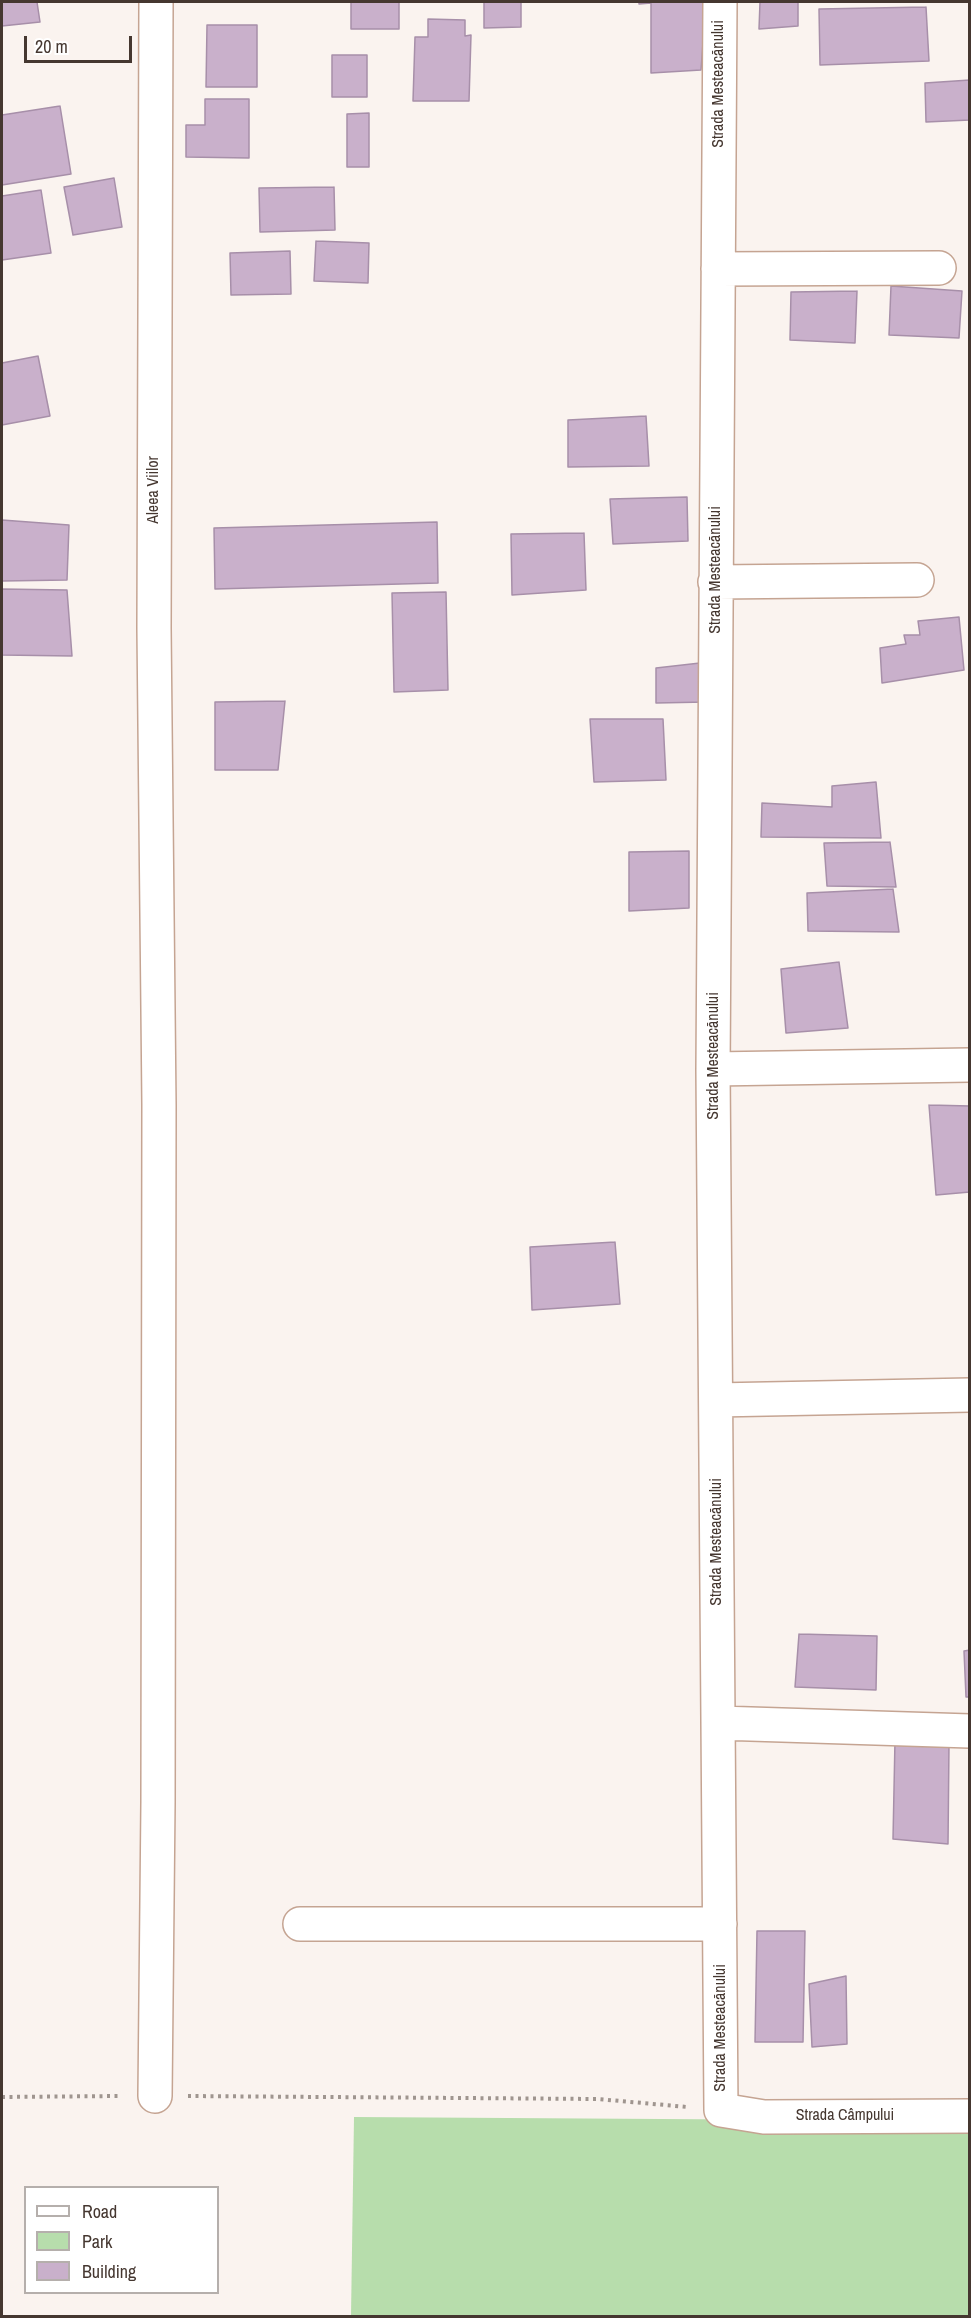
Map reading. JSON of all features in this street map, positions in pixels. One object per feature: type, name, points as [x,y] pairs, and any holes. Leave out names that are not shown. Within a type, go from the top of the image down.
[{"type":"street","name":"Aleea Viilor","points":[[155,2096],[158,1803],[159,1104],[154,628],[156,2]]},
{"type":"street","name":"Strada Mesteacănului","points":[[720,2],[713,1069],[721,2110]]},
{"type":"street","points":[[718,269],[939,268]]},
{"type":"street","points":[[715,582],[917,580]]},
{"type":"street","points":[[713,1069],[969,1065]]},
{"type":"street","points":[[716,1400],[969,1395]]},
{"type":"street","points":[[719,1723],[969,1731]]},
{"type":"street","points":[[300,1924],[720,1924]]},
{"type":"street","name":"Strada Câmpului","points":[[721,2110],[764,2117],[969,2116]]},
{"type":"path","points":[[2,2097],[598,2099],[721,2110]]},
{"type":"green space","points":[[354,2117],[969,2121],[969,2316],[351,2316]]},
{"type":"building","points":[[2,2],[37,2],[40,22],[2,26]]},
{"type":"building","points":[[351,2],[399,2],[399,29],[351,29]]},
{"type":"building","points":[[484,2],[521,2],[521,27],[484,28]]},
{"type":"building","points":[[639,2],[706,2],[701,70],[651,73],[651,3],[639,4]]},
{"type":"building","points":[[760,2],[798,2],[798,26],[759,29]]},
{"type":"building","points":[[926,7],[929,61],[820,65],[819,9]]},
{"type":"building","points":[[428,19],[465,20],[465,36],[471,35],[469,101],[413,101],[415,37],[428,37]]},
{"type":"building","points":[[207,25],[257,25],[257,87],[206,87]]},
{"type":"building","points":[[332,55],[367,55],[367,97],[332,97]]},
{"type":"building","points":[[970,80],[970,120],[926,122],[925,83]]},
{"type":"building","points":[[205,99],[249,99],[249,158],[186,157],[186,125],[205,125]]},
{"type":"building","points":[[60,106],[71,174],[2,185],[2,115]]},
{"type":"building","points":[[369,113],[369,167],[347,167],[347,114]]},
{"type":"building","points":[[114,178],[122,227],[73,235],[64,187]]},
{"type":"building","points":[[334,187],[335,230],[260,232],[259,188]]},
{"type":"building","points":[[41,190],[51,253],[2,260],[2,196]]},
{"type":"building","points":[[316,241],[369,243],[368,283],[314,281]]},
{"type":"building","points":[[290,251],[291,294],[231,295],[230,253]]},
{"type":"building","points":[[891,286],[962,291],[959,338],[889,335]]},
{"type":"building","points":[[857,291],[855,343],[790,340],[791,292]]},
{"type":"building","points":[[38,356],[50,416],[2,425],[2,363]]},
{"type":"building","points":[[646,416],[649,466],[568,467],[568,420]]},
{"type":"building","points":[[687,497],[688,541],[613,544],[610,499]]},
{"type":"building","points":[[2,520],[69,525],[67,580],[2,581]]},
{"type":"building","points":[[437,522],[438,583],[215,589],[214,528]]},
{"type":"building","points":[[584,533],[586,590],[512,595],[511,534]]},
{"type":"building","points":[[2,589],[67,590],[72,656],[2,655]]},
{"type":"building","points":[[446,592],[448,690],[394,692],[392,593]]},
{"type":"building","points":[[959,617],[964,670],[882,683],[880,648],[906,644],[904,635],[920,635],[918,621]]},
{"type":"building","points":[[700,663],[706,702],[656,703],[656,668]]},
{"type":"building","points":[[285,701],[278,770],[215,770],[215,702]]},
{"type":"building","points":[[590,719],[663,719],[666,780],[594,782]]},
{"type":"building","points":[[876,782],[881,838],[761,837],[762,803],[832,807],[832,786]]},
{"type":"building","points":[[890,842],[896,887],[827,886],[824,843]]},
{"type":"building","points":[[689,851],[689,908],[629,911],[629,852]]},
{"type":"building","points":[[893,889],[899,932],[808,931],[807,893]]},
{"type":"building","points":[[839,962],[848,1028],[786,1033],[781,969]]},
{"type":"building","points":[[929,1105],[970,1106],[970,1192],[936,1195]]},
{"type":"building","points":[[615,1242],[620,1304],[532,1310],[530,1247]]},
{"type":"building","points":[[799,1634],[877,1636],[876,1690],[795,1687]]},
{"type":"building","points":[[970,1650],[970,1697],[966,1697],[964,1651]]},
{"type":"building","points":[[895,1740],[949,1744],[948,1844],[893,1839]]},
{"type":"building","points":[[757,1931],[805,1931],[803,2042],[755,2042]]},
{"type":"building","points":[[846,1976],[847,2044],[812,2047],[809,1984]]}]
